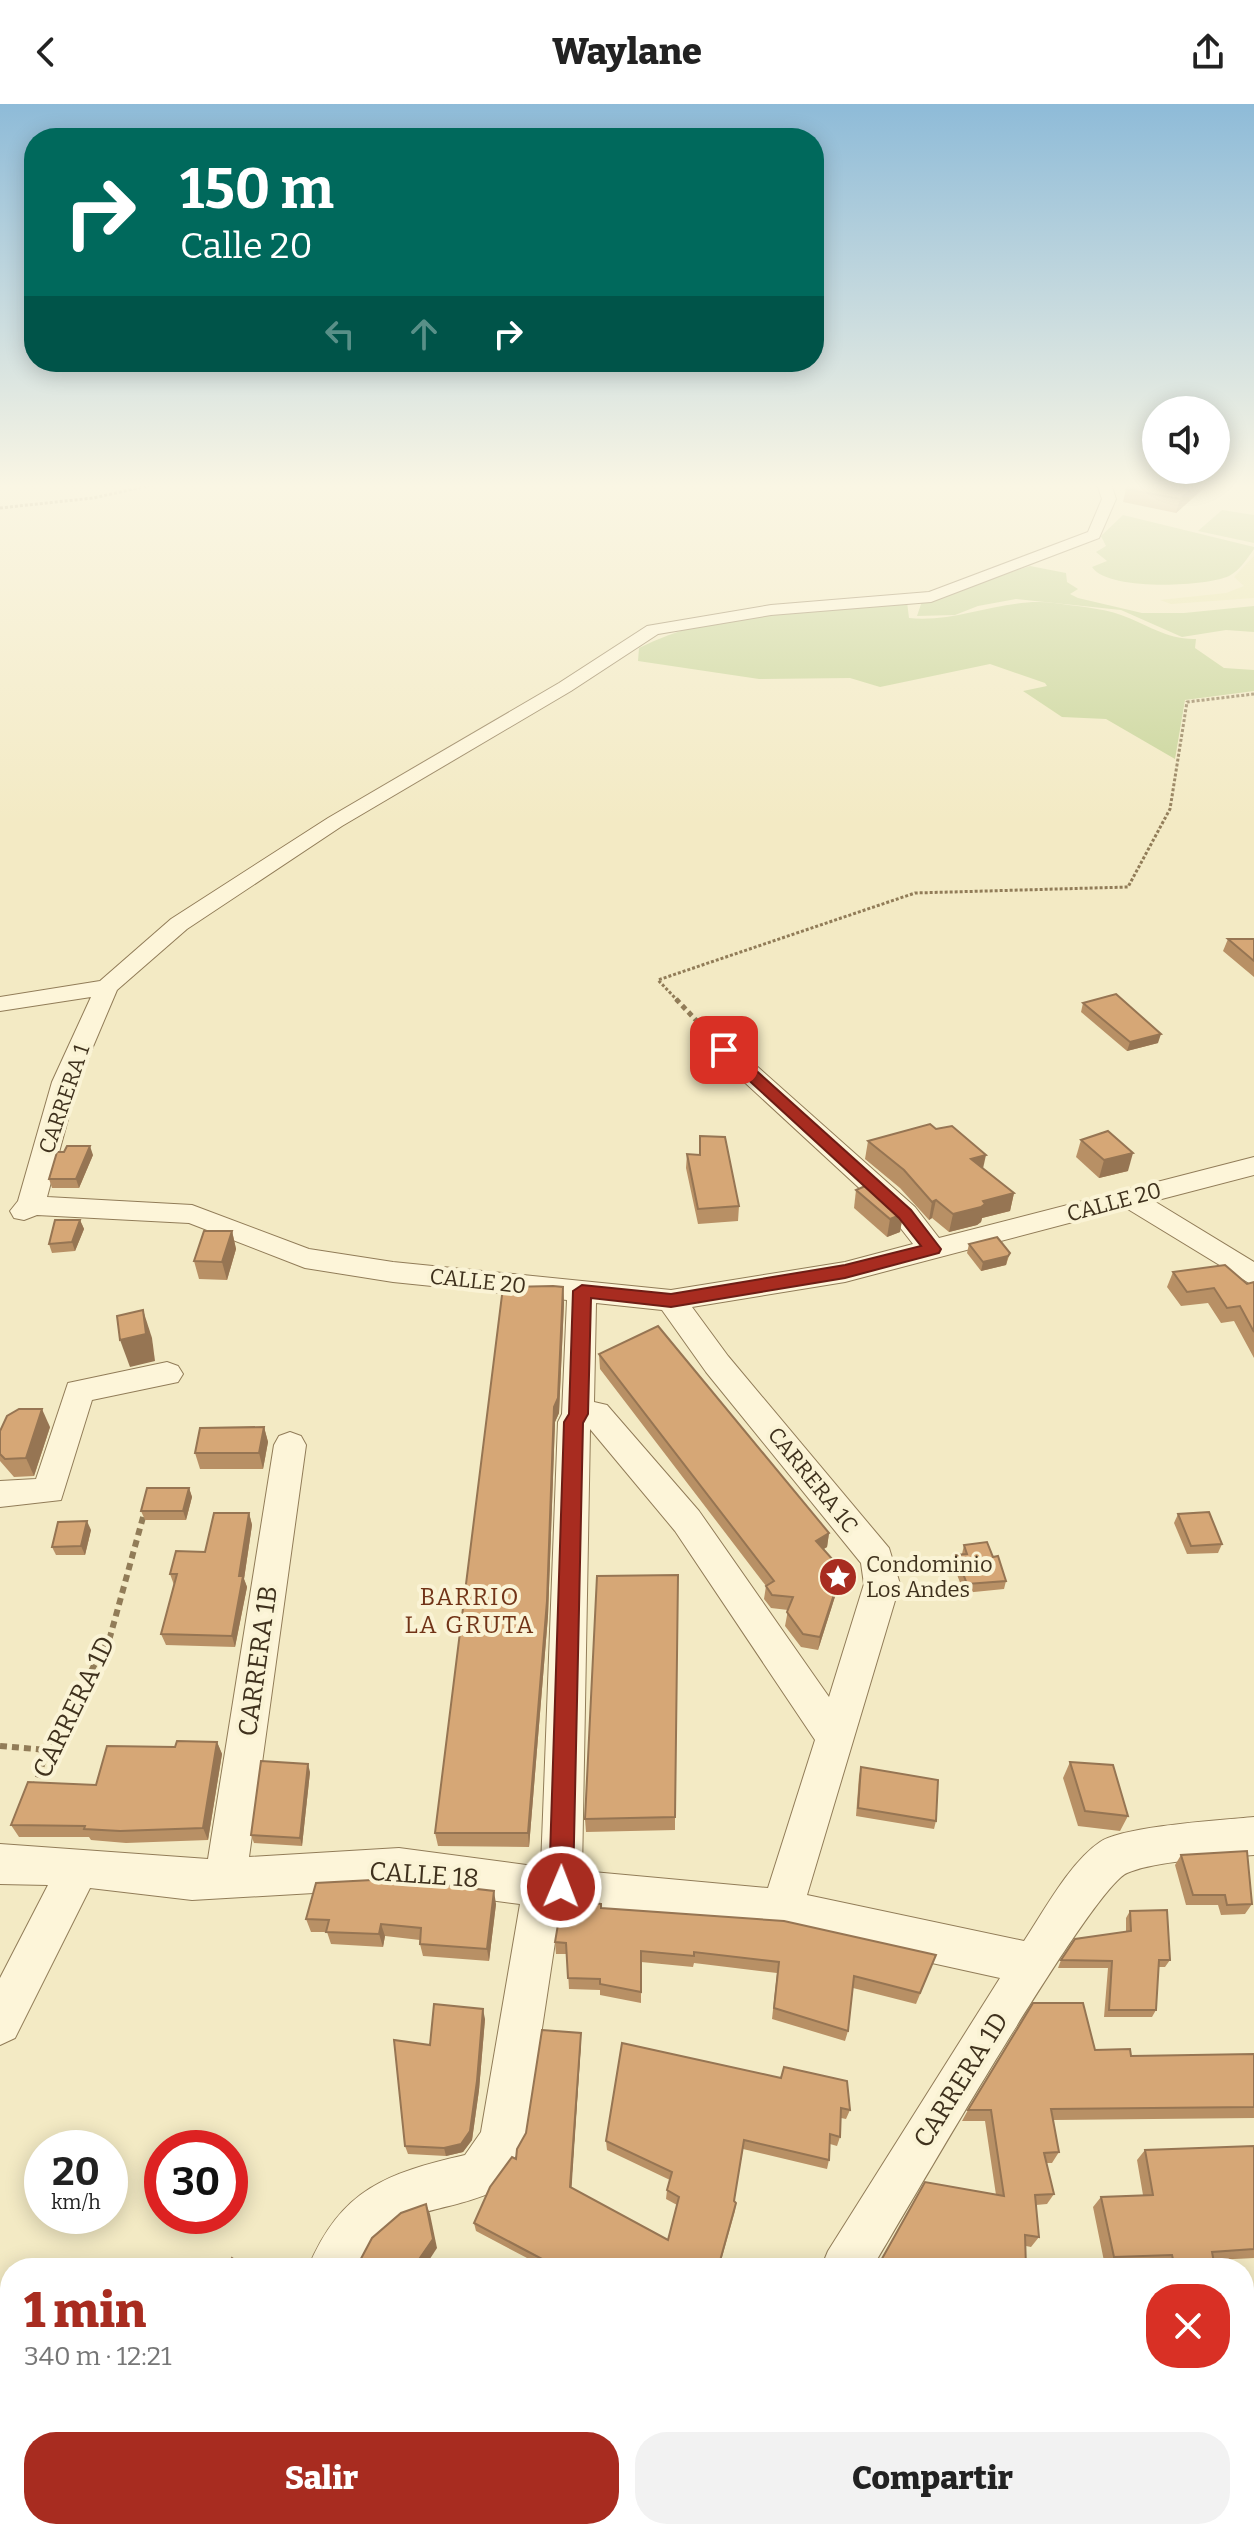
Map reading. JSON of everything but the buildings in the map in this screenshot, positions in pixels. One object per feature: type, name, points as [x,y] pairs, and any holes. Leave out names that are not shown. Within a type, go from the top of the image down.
[{"type":"street","points":[[0,1004],[107,987],[192,915],[335,822],[565,687],[653,630],[771,610],[923,598]]},
{"type":"street","name":"CARRERA 1","points":[[28,1208],[65,1082],[107,987]]},
{"type":"street","points":[[724,1050],[905,1214],[932,1249]]},
{"type":"street","name":"CALLE 20","points":[[28,1208],[192,1214],[305,1258],[393,1272],[671,1300],[845,1272],[1254,1166]]},
{"type":"street","points":[[1129,1198],[1254,1276]]},
{"type":"street","points":[[336,2258],[364,2223],[396,2196],[479,2175],[502,2141],[552,1887],[582,1291]]},
{"type":"street","name":"CARRERA 1C","points":[[671,1300],[717,1364],[877,1558],[882,1584],[782,1910]]},
{"type":"street","points":[[0,1494],[49,1491],[79,1391],[167,1374]]},
{"type":"street","points":[[578,1414],[596,1414],[687,1521],[835,1737]]},
{"type":"street","name":"CARRERA 1B","points":[[226,1877],[290,1445]]},
{"type":"street","name":"CARRERA 1D","points":[[851,2258],[1033,1964],[1080,1893],[1114,1856],[1194,1841],[1254,1836]]},
{"type":"street","name":"CALLE 18","points":[[0,1864],[79,1867],[192,1880],[399,1868],[782,1910],[1033,1964]]},
{"type":"street","points":[[0,2023],[79,1867]]},
{"type":"path","points":[[724,1050],[658,980],[915,893],[1128,887],[1170,809],[1187,702],[1254,694]]},
{"type":"path","name":"CARRERA 1D","points":[[32,1793],[47,1750],[110,1637],[147,1502]]},
{"type":"path","points":[[0,1746],[47,1750]]},
{"type":"shaded area","points":[[1182,598],[1254,598],[1171,604],[1160,600]]},
{"type":"green space","points":[[932,598],[1077,598],[1142,613],[1184,613],[1254,606],[1254,632],[1226,630],[1182,637],[1121,610],[1016,599],[978,606],[955,615],[917,616],[922,601]]},
{"type":"green space","points":[[907,602],[909,618],[946,617],[1035,602],[1114,613],[1166,634],[1196,639],[1195,648],[1224,668],[1254,670],[1254,691],[1185,700],[1175,759],[1106,719],[1062,717],[1023,691],[1047,686],[1045,683],[990,664],[880,687],[850,678],[759,679],[638,661],[639,648],[702,625],[804,609]]},
{"type":"place","name":"Condominio Los Andes","points":[[838,1577]]},
{"type":"district","name":"BARRIO LA GRUTA","points":[[470,1611]]},
{"type":"route","points":[[561,1887],[574,1422],[578,1414],[582,1291],[671,1300],[845,1272],[932,1249],[905,1214],[724,1050]]}]
